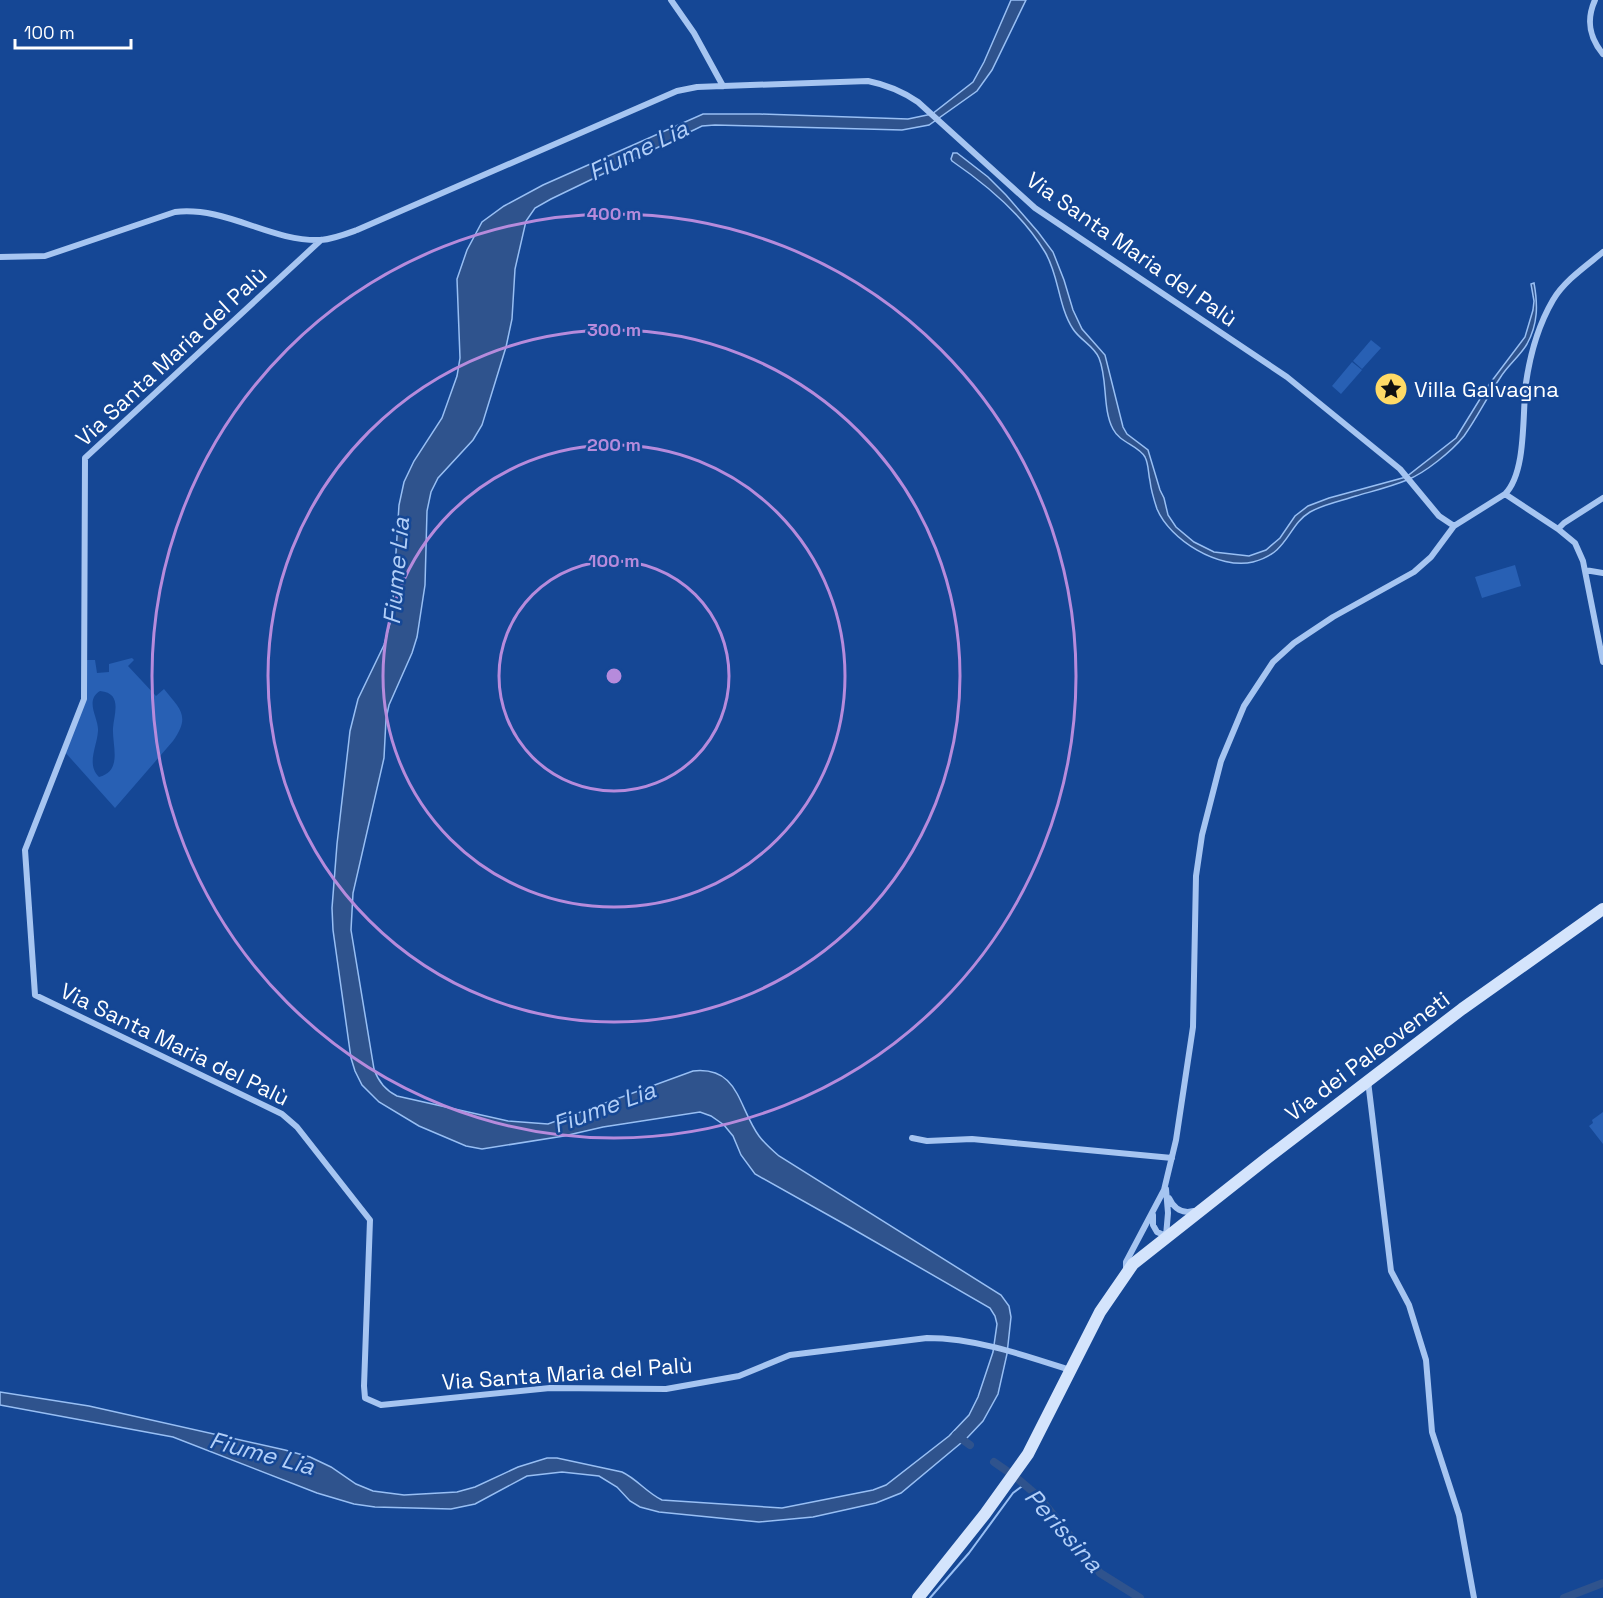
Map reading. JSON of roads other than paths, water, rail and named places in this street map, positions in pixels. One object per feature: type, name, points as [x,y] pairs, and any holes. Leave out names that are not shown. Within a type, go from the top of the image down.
[{"type":"main road","name":"Via dei Paleoveneti","points":[[918,1598],[986,1514],[1028,1454],[1100,1312],[1126,1273],[1140,1257],[1462,1009],[1603,909]]},
{"type":"street","points":[[672,0],[694,33],[723,86]]},
{"type":"street","points":[[1595,0],[1590,11],[1590,31],[1603,54]]},
{"type":"street","name":"Via Santa Maria del Palù","points":[[0,257],[45,256],[175,212],[190,210],[224,215],[291,237],[321,240],[357,230],[677,91],[697,87],[868,81],[899,89],[928,110],[1035,208],[1287,377],[1400,469],[1439,516],[1454,526]]},
{"type":"street","name":"Via Santa Maria del Palù","points":[[321,240],[85,458],[84,699],[25,850],[35,995],[282,1114],[297,1127],[370,1220],[364,1386],[365,1398],[372,1402],[381,1405],[550,1388],[666,1389],[739,1376],[790,1355],[927,1338],[944,1338],[1011,1351],[1071,1370]]},
{"type":"street","points":[[1126,1273],[1126,1262],[1166,1186],[1172,1158],[1185,1090],[1193,1027],[1196,876],[1202,835],[1221,760],[1236,723],[1273,662],[1294,644],[1333,617],[1414,572],[1431,557],[1454,526],[1505,494],[1515,481],[1526,381],[1537,335],[1554,298],[1579,272],[1603,252]]},
{"type":"street","points":[[1505,494],[1575,543],[1585,570],[1603,662]]},
{"type":"street","points":[[1558,529],[1603,498]]},
{"type":"street","points":[[1585,570],[1603,573]]},
{"type":"street","points":[[1368,1080],[1391,1270],[1409,1305],[1426,1360],[1432,1432],[1459,1515],[1474,1598]]},
{"type":"street","points":[[912,1138],[927,1142],[972,1139],[1172,1158]]},
{"type":"street","points":[[1163,1239],[1168,1213],[1166,1186]]},
{"type":"street","points":[[1167,1193],[1171,1203],[1178,1210],[1188,1213],[1200,1210]]},
{"type":"street","points":[[1153,1214],[1153,1225],[1163,1239]]},
{"type":"water","name":"Fiume Lia","points":[[1011,0],[1026,0],[992,70],[977,91],[929,125],[902,130],[702,126],[535,208],[526,221],[515,269],[512,319],[506,347],[482,425],[473,440],[438,478],[431,492],[427,511],[425,585],[417,637],[389,705],[384,758],[353,893],[351,930],[374,1069],[383,1085],[397,1096],[508,1121],[548,1124],[693,1071],[708,1071],[720,1075],[735,1091],[759,1136],[779,1156],[1001,1295],[1009,1306],[1011,1317],[1007,1354],[998,1394],[983,1421],[967,1438],[901,1493],[876,1503],[813,1517],[759,1522],[659,1512],[640,1507],[630,1501],[617,1487],[599,1476],[562,1472],[527,1476],[475,1504],[451,1509],[375,1507],[354,1504],[317,1493],[173,1437],[0,1405],[0,1392],[89,1406],[285,1450],[310,1457],[331,1467],[356,1484],[373,1491],[404,1495],[457,1492],[475,1487],[518,1467],[547,1458],[557,1458],[622,1472],[662,1500],[782,1508],[873,1490],[886,1485],[949,1436],[969,1415],[978,1397],[993,1352],[997,1324],[990,1308],[755,1174],[741,1155],[733,1136],[724,1125],[711,1116],[700,1112],[482,1149],[466,1146],[419,1126],[379,1102],[362,1085],[351,1058],[332,908],[350,731],[358,699],[384,645],[392,616],[399,505],[404,482],[414,461],[442,418],[457,376],[460,358],[457,279],[467,250],[482,222],[504,206],[543,185],[703,114],[908,119],[932,114],[973,82]]},
{"type":"water","points":[[953,153],[957,153],[988,177],[1006,195],[1053,252],[1082,329],[1105,355],[1123,427],[1127,434],[1148,450],[1168,515],[1176,527],[1194,542],[1214,552],[1249,556],[1266,550],[1280,538],[1295,516],[1308,506],[1406,477],[1456,438],[1488,386],[1525,337],[1533,310],[1531,284],[1534,283],[1536,307],[1533,329],[1527,344],[1503,374],[1464,436],[1438,461],[1407,480],[1310,512],[1296,524],[1281,546],[1265,558],[1240,563],[1211,557],[1184,542],[1163,521],[1154,499],[1145,457],[1120,438],[1113,429],[1107,412],[1099,358],[1076,333],[1068,320],[1050,261],[1045,252],[1015,213],[978,180],[952,161]]},
{"type":"waterway","name":"Perissina","points":[[956,1435],[970,1445]]},
{"type":"waterway","name":"Perissina","points":[[994,1462],[1007,1471]]},
{"type":"waterway","name":"Perissina","points":[[1019,1480],[1039,1497],[1100,1573],[1140,1598]]},
{"type":"waterway","points":[[930,1598],[969,1553],[1013,1493],[1021,1487],[1028,1487]]},
{"type":"waterway","name":"Perissina","points":[[1564,1598],[1603,1583]]},
{"type":"place","name":"Villa Galvagna","points":[[1391,389]]}]
